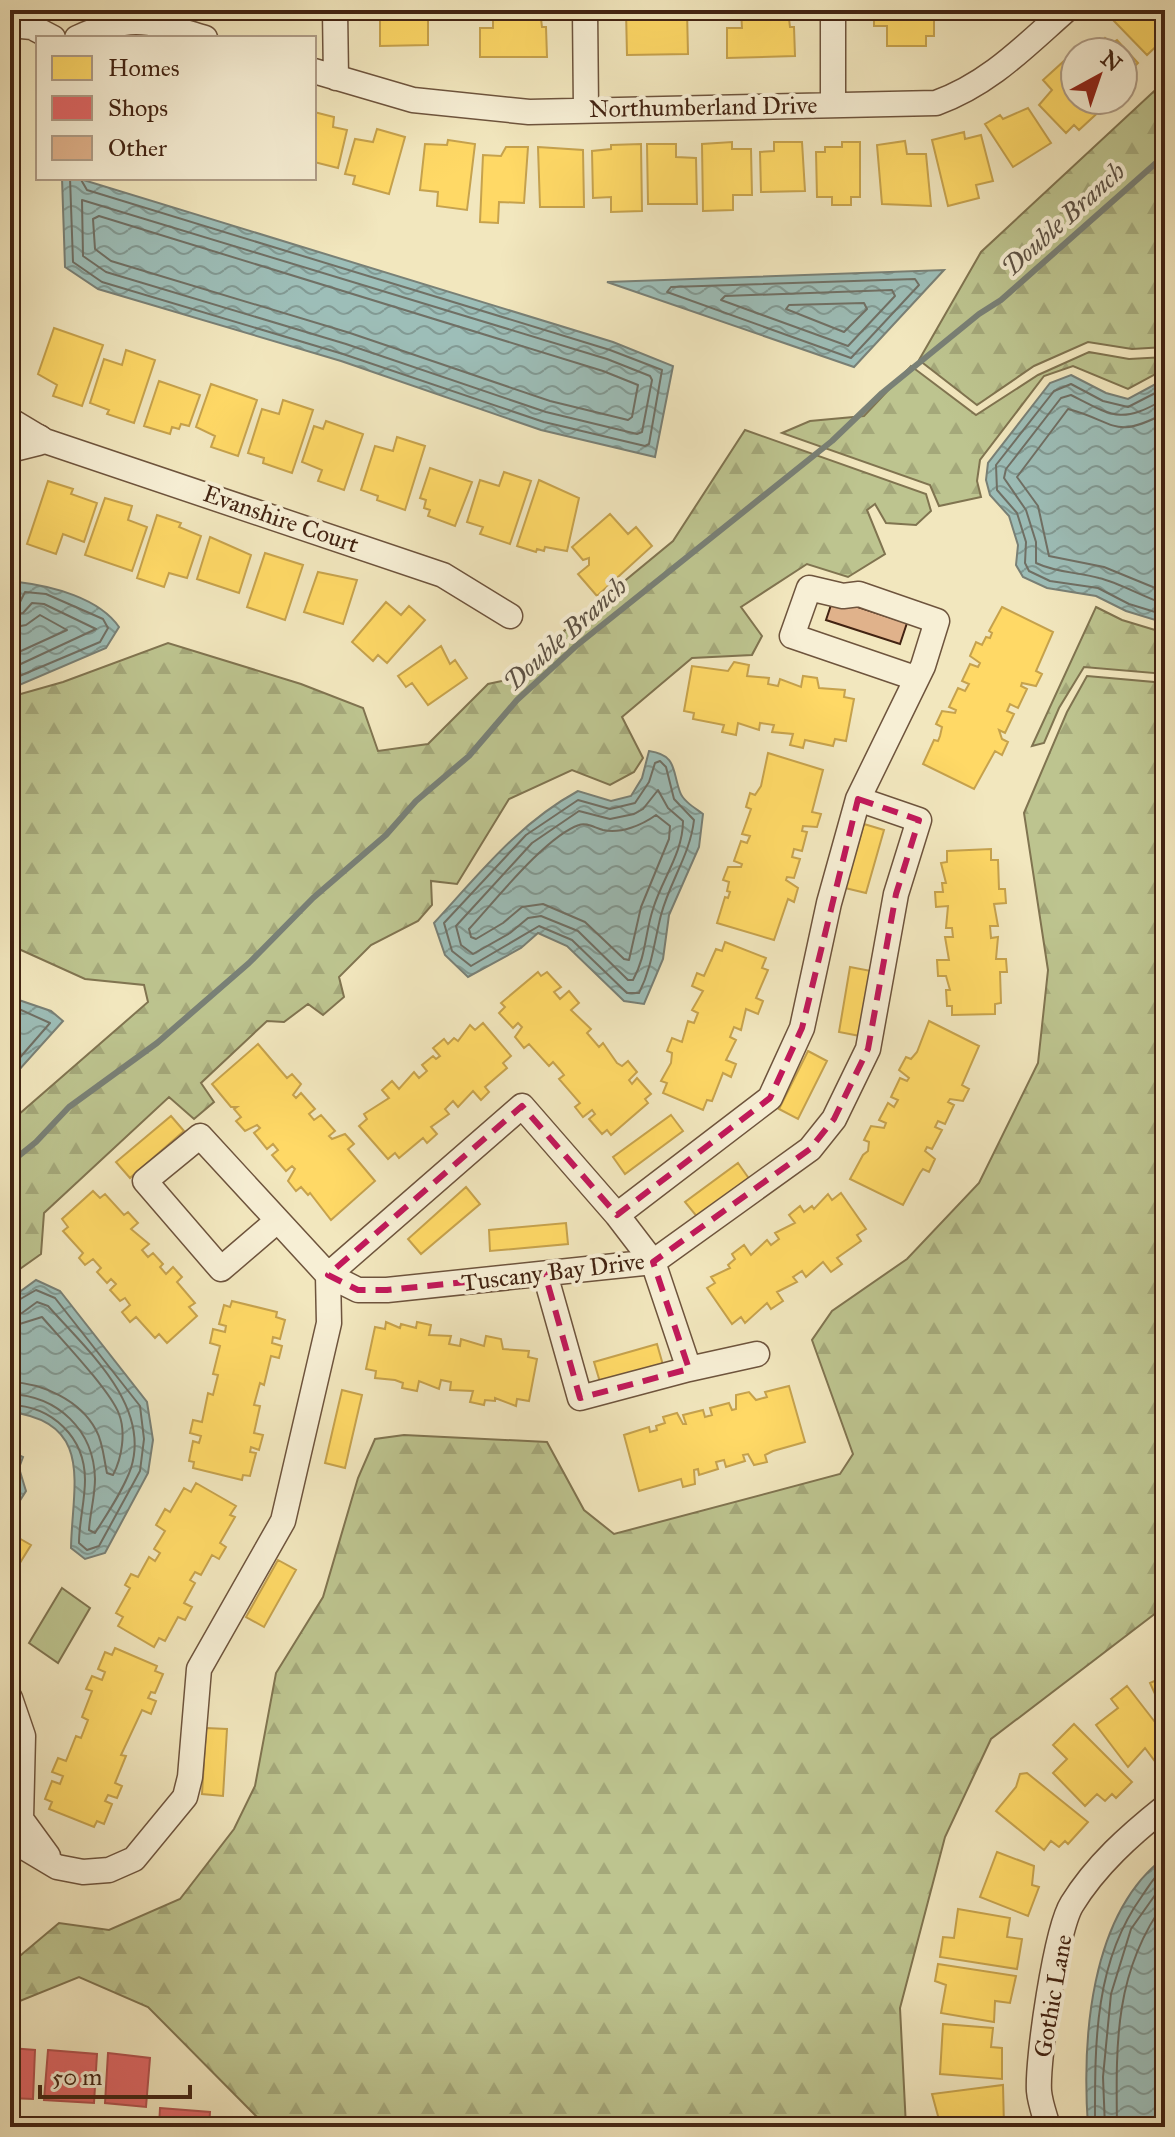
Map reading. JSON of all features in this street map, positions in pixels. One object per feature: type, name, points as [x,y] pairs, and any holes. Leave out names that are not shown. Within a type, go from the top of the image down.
[{"type":"street","points":[[325,75],[335,10]]},
{"type":"street","points":[[585,10],[586,109]]},
{"type":"street","points":[[833,10],[833,104]]},
{"type":"street","name":"Northumberland Drive","points":[[325,75],[413,100],[529,112],[936,103],[969,91],[999,71],[1066,10]]},
{"type":"street","points":[[81,36],[122,14],[198,36]]},
{"type":"street","points":[[10,25],[32,27],[49,36]]},
{"type":"street","name":"Evanshire Court","points":[[10,420],[26,441],[443,575],[510,616]]},
{"type":"street","name":"Tuscany Bay Drive","points":[[328,1275],[522,1106],[617,1215],[770,1098],[802,1028],[829,903],[858,799],[923,666],[937,621],[859,594],[843,596],[809,588],[792,636],[915,678]]},
{"type":"street","name":"Tuscany Bay Drive","points":[[277,1221],[221,1269],[145,1181],[200,1136],[328,1275],[358,1290],[387,1290],[653,1262],[810,1149],[834,1119],[868,1049],[896,894],[919,820],[858,799]]},
{"type":"street","points":[[617,1215],[653,1262],[689,1369]]},
{"type":"street","points":[[545,1274],[580,1398],[757,1354]]},
{"type":"street","points":[[10,1839],[57,1867],[83,1872],[109,1870],[134,1859],[185,1797],[190,1777],[199,1669],[283,1521],[329,1323],[328,1275]]},
{"type":"street","points":[[10,1698],[23,1736],[16,1756],[21,1819],[57,1867]]},
{"type":"street","name":"Gothic Lane","points":[[1048,2127],[1039,2092],[1044,2031],[1054,1968],[1070,1906],[1120,1844],[1165,1807]]},
{"type":"highlighted area","points":[[858,799],[919,820],[896,894],[868,1049],[834,1119],[810,1149],[653,1262],[689,1369],[580,1398],[545,1274],[387,1290],[358,1290],[328,1275],[522,1106],[617,1215],[770,1098],[802,1028]]},
{"type":"green space","points":[[1165,81],[1165,347],[1132,349],[1088,342],[1034,366],[977,405],[919,360],[981,252],[1127,116],[1139,116],[1139,105]]},
{"type":"green space","points":[[1089,352],[1129,359],[1165,357],[1165,369],[1128,389],[1073,366],[1044,376],[980,460],[977,481],[981,497],[939,506],[930,485],[782,433],[810,421],[864,416],[911,366],[976,415],[1038,375]]},
{"type":"green space","points":[[745,430],[926,494],[931,511],[916,525],[886,523],[875,504],[867,510],[885,554],[848,577],[807,564],[741,607],[762,636],[752,655],[692,658],[622,717],[643,758],[634,772],[610,785],[572,770],[509,799],[457,884],[431,881],[432,905],[418,921],[371,945],[339,977],[344,997],[323,1015],[308,1004],[284,1022],[267,1021],[201,1083],[214,1102],[194,1119],[169,1097],[44,1213],[41,1254],[10,1276],[10,1122],[148,1002],[144,985],[85,979],[10,945],[10,697],[63,682],[168,643],[301,684],[363,708],[378,751],[428,744],[488,684],[521,677],[547,661],[564,631],[673,541]]},
{"type":"green space","points":[[1096,607],[1122,620],[1165,633],[1165,674],[1084,667],[1059,708],[1044,743],[1032,746]]},
{"type":"green space","points":[[1087,676],[1165,683],[1165,1606],[991,1739],[945,1837],[900,2008],[906,2127],[260,2127],[258,2118],[148,2007],[79,1977],[10,2005],[10,1954],[21,1955],[59,1923],[109,1930],[180,1899],[234,1829],[255,1786],[276,1673],[323,1597],[358,1478],[375,1439],[404,1435],[547,1442],[584,1510],[614,1534],[840,1474],[853,1454],[812,1340],[832,1311],[907,1259],[979,1183],[1038,1063],[1048,970],[1024,813],[1067,712]]},
{"type":"green space","points":[[62,1588],[90,1608],[58,1663],[29,1643]]},
{"type":"water","points":[[62,180],[84,180],[613,342],[673,366],[655,457],[541,430],[341,361],[98,289],[65,267]]},
{"type":"water","points":[[944,270],[854,367],[607,282]]},
{"type":"water","points":[[1071,375],[1106,393],[1128,399],[1165,379],[1165,623],[1126,611],[1096,596],[1047,588],[1023,577],[1016,565],[1018,545],[1009,516],[990,495],[986,480],[988,463],[1050,383]]},
{"type":"water","points":[[18,582],[74,595],[100,608],[119,627],[106,648],[10,689],[10,611]]},
{"type":"water","points":[[649,751],[669,760],[682,795],[703,814],[699,847],[669,915],[663,959],[644,1004],[624,1001],[567,946],[538,933],[521,948],[468,977],[445,955],[434,923],[518,834],[557,804],[578,791],[611,801],[631,796],[642,778]]},
{"type":"water","points":[[10,997],[51,1011],[63,1021],[10,1080]]},
{"type":"water","points":[[36,1280],[60,1291],[147,1402],[153,1440],[148,1473],[105,1553],[85,1559],[71,1548],[75,1481],[67,1443],[56,1429],[37,1418],[10,1412],[10,1299]]},
{"type":"water","points":[[14,1453],[23,1457],[19,1468],[26,1491],[19,1502],[10,1504],[10,1462]]},
{"type":"water","points":[[1165,1857],[1165,2127],[1088,2127],[1086,2093],[1090,2019],[1106,1945],[1120,1911],[1140,1881]]},
{"type":"building: Homes","points":[[387,10],[428,10],[428,45],[380,46],[380,17],[387,17]]},
{"type":"building: Homes","points":[[493,10],[540,10],[542,27],[546,27],[547,57],[480,57],[480,28],[493,28]]},
{"type":"building: Homes","points":[[687,10],[688,54],[627,55],[626,11]]},
{"type":"building: Homes","points":[[741,10],[788,10],[790,27],[794,27],[795,56],[727,58],[727,28],[742,28]]},
{"type":"building: Homes","points":[[874,10],[934,10],[934,36],[926,36],[926,46],[887,46],[887,26],[874,26]]},
{"type":"building: Homes","points":[[1121,10],[1165,10],[1165,38],[1147,55],[1139,47],[1139,36],[1129,36],[1112,19]]},
{"type":"building: Homes","points":[[1059,66],[1059,116],[1094,116],[1079,130],[1074,125],[1066,133],[1039,105],[1052,90],[1043,80]]},
{"type":"building: Homes","points":[[1028,108],[1051,143],[1013,167],[985,124],[1000,115],[1003,119]]},
{"type":"building: Homes","points":[[316,112],[334,117],[333,127],[347,130],[338,168],[316,162]]},
{"type":"building: Homes","points":[[377,129],[405,137],[389,194],[353,184],[355,176],[345,174],[355,139],[373,142]]},
{"type":"building: Homes","points":[[964,132],[965,139],[981,135],[993,181],[976,185],[979,198],[948,206],[932,140]]},
{"type":"building: Homes","points":[[448,140],[475,144],[467,210],[437,206],[438,192],[420,190],[425,144],[447,145]]},
{"type":"building: Homes","points":[[905,141],[907,154],[926,154],[931,206],[882,204],[877,145]]},
{"type":"building: Homes","points":[[732,142],[732,149],[751,149],[752,195],[733,195],[733,210],[703,211],[702,144]]},
{"type":"building: Homes","points":[[774,142],[802,142],[805,191],[761,192],[760,152],[774,151]]},
{"type":"building: Homes","points":[[842,142],[860,142],[860,197],[851,197],[851,205],[832,205],[832,197],[817,197],[816,152],[825,152],[825,147],[842,147]]},
{"type":"building: Homes","points":[[641,144],[642,211],[611,212],[611,197],[593,198],[592,151],[611,149],[611,145]]},
{"type":"building: Homes","points":[[647,144],[676,144],[676,157],[696,158],[697,204],[648,204]]},
{"type":"building: Homes","points":[[506,147],[528,147],[524,203],[499,202],[498,223],[480,222],[483,155],[501,156]]},
{"type":"building: Homes","points":[[538,147],[583,150],[584,207],[540,207]]},
{"type":"building: Homes","points":[[54,328],[103,345],[82,406],[53,396],[57,385],[38,374]]},
{"type":"building: Homes","points":[[126,350],[155,360],[134,423],[107,414],[109,410],[90,403],[104,359],[122,365]]},
{"type":"building: Homes","points":[[159,381],[200,395],[189,426],[181,424],[179,429],[172,427],[170,434],[144,426]]},
{"type":"building: Homes","points":[[211,384],[257,400],[238,456],[211,447],[215,436],[196,427]]},
{"type":"building: Homes","points":[[283,400],[313,410],[292,473],[263,463],[264,458],[248,453],[262,409],[279,414]]},
{"type":"building: Homes","points":[[326,421],[363,434],[344,490],[318,481],[322,470],[302,462],[314,426],[323,429]]},
{"type":"building: Homes","points":[[397,437],[425,446],[405,510],[377,500],[378,496],[361,490],[375,446],[393,451]]},
{"type":"building: Homes","points":[[430,468],[472,482],[455,526],[428,516],[430,510],[424,508],[426,500],[420,498]]},
{"type":"building: Homes","points":[[504,472],[531,481],[510,544],[480,534],[483,527],[467,522],[480,480],[499,486]]},
{"type":"building: Homes","points":[[539,480],[579,498],[567,551],[545,547],[544,551],[537,549],[536,552],[517,546]]},
{"type":"building: Homes","points":[[48,481],[73,489],[71,494],[97,503],[84,542],[63,534],[56,554],[27,544]]},
{"type":"building: Homes","points":[[105,498],[132,506],[128,520],[147,527],[132,571],[85,555]]},
{"type":"building: Homes","points":[[610,514],[628,534],[636,527],[652,546],[597,596],[578,574],[589,565],[589,558],[583,560],[572,547]]},
{"type":"building: Homes","points":[[157,515],[181,523],[179,527],[201,536],[187,578],[169,573],[164,587],[137,578]]},
{"type":"building: Homes","points":[[210,537],[251,555],[239,593],[197,579]]},
{"type":"building: Homes","points":[[265,553],[303,565],[285,620],[247,607]]},
{"type":"building: Homes","points":[[318,572],[357,580],[343,624],[304,612]]},
{"type":"building: Homes","points":[[386,602],[401,615],[409,606],[425,620],[387,663],[378,655],[373,661],[352,642]]},
{"type":"building: Homes","points":[[1002,607],[1053,632],[1036,671],[1042,674],[1036,686],[1022,683],[1021,686],[1027,689],[1018,708],[1010,704],[1007,711],[1014,714],[1005,733],[999,730],[1002,739],[1008,742],[1002,755],[995,751],[974,789],[923,764],[934,740],[938,741],[940,736],[942,727],[936,724],[942,711],[955,713],[956,710],[949,707],[958,688],[965,691],[969,684],[962,681],[970,664],[978,667],[980,663],[970,656],[976,642],[982,645],[986,637],[990,638],[992,633],[989,631]]},
{"type":"building: Homes","points":[[441,646],[450,664],[455,660],[467,678],[428,705],[412,683],[406,687],[398,676]]},
{"type":"building: Homes","points":[[734,662],[749,665],[747,676],[769,678],[768,684],[778,686],[780,679],[801,687],[803,676],[817,678],[819,688],[845,690],[844,697],[854,699],[846,741],[835,739],[833,746],[805,740],[803,748],[790,745],[793,734],[772,732],[774,725],[760,723],[759,730],[738,723],[736,735],[722,732],[724,725],[693,719],[694,713],[684,711],[692,666],[728,671]]},
{"type":"building: Homes","points":[[768,753],[823,770],[812,812],[821,814],[817,827],[803,826],[802,831],[807,832],[802,851],[794,849],[792,857],[800,859],[794,878],[787,877],[786,880],[798,888],[794,902],[788,899],[774,940],[717,923],[725,897],[728,898],[730,892],[727,891],[729,882],[723,880],[728,867],[741,867],[742,864],[734,861],[741,841],[747,843],[750,836],[742,834],[751,809],[746,807],[750,793],[755,795],[761,786]]},
{"type":"building: Homes","points":[[864,824],[884,830],[866,893],[845,888]]},
{"type":"building: Homes","points":[[991,849],[991,860],[998,860],[999,889],[1005,889],[1006,903],[994,904],[998,926],[990,926],[991,938],[998,937],[996,959],[1006,959],[1007,972],[1000,972],[1001,1003],[995,1004],[995,1014],[952,1015],[952,1006],[947,1006],[946,990],[950,990],[946,976],[938,976],[937,960],[949,960],[945,937],[953,937],[952,928],[946,928],[948,906],[936,907],[935,892],[943,892],[942,883],[946,883],[941,863],[947,862],[947,851]]},
{"type":"building: Homes","points":[[725,942],[766,958],[762,968],[768,970],[756,998],[763,1001],[758,1014],[746,1009],[741,1030],[734,1027],[730,1037],[736,1040],[726,1060],[736,1064],[731,1077],[723,1073],[712,1101],[707,1100],[703,1110],[663,1093],[667,1083],[661,1081],[671,1063],[672,1053],[667,1051],[672,1038],[682,1042],[688,1021],[694,1023],[698,1013],[692,1010],[703,991],[692,986],[697,973],[704,976],[716,949],[722,951]]},
{"type":"building: Homes","points":[[850,967],[871,971],[860,1036],[839,1032]]},
{"type":"building: Homes","points":[[538,972],[541,976],[547,972],[561,987],[554,992],[560,999],[569,991],[579,1003],[571,1010],[591,1029],[587,1033],[599,1047],[603,1043],[617,1063],[622,1066],[628,1061],[637,1072],[629,1080],[632,1084],[637,1078],[651,1094],[645,1099],[648,1103],[611,1135],[607,1130],[602,1134],[589,1119],[595,1114],[592,1110],[583,1117],[575,1107],[580,1103],[559,1079],[564,1075],[560,1070],[553,1062],[549,1066],[529,1044],[524,1048],[515,1037],[522,1027],[518,1023],[513,1028],[499,1013],[505,1007],[501,1003]]},
{"type":"building: Homes","points":[[929,1021],[979,1046],[962,1085],[969,1089],[963,1101],[950,1099],[948,1102],[954,1105],[945,1124],[938,1121],[935,1127],[942,1130],[932,1149],[927,1147],[925,1151],[935,1159],[929,1172],[923,1169],[920,1173],[903,1205],[850,1179],[868,1151],[869,1142],[864,1140],[871,1126],[884,1128],[886,1123],[879,1120],[888,1103],[894,1107],[898,1100],[891,1097],[900,1078],[907,1081],[909,1078],[899,1070],[906,1057],[911,1059],[917,1052]]},
{"type":"building: Homes","points":[[483,1023],[511,1056],[503,1063],[507,1068],[485,1087],[489,1092],[481,1100],[473,1091],[458,1107],[453,1101],[445,1109],[449,1114],[431,1127],[437,1134],[427,1143],[423,1138],[399,1158],[395,1153],[388,1159],[359,1126],[367,1119],[364,1114],[389,1098],[382,1090],[392,1081],[399,1089],[414,1072],[419,1078],[427,1071],[422,1065],[433,1056],[436,1059],[440,1056],[433,1048],[444,1039],[448,1044],[454,1038],[458,1041],[470,1025],[475,1030]]},
{"type":"building: Homes","points":[[258,1044],[287,1078],[292,1074],[301,1084],[293,1095],[296,1098],[301,1093],[315,1109],[309,1114],[314,1120],[321,1115],[335,1131],[329,1136],[332,1139],[345,1134],[354,1144],[348,1149],[375,1181],[331,1220],[310,1193],[308,1195],[301,1187],[296,1191],[288,1181],[295,1169],[292,1166],[286,1171],[272,1155],[278,1150],[273,1144],[267,1149],[254,1133],[260,1128],[257,1125],[245,1131],[236,1121],[241,1117],[234,1109],[237,1107],[231,1107],[212,1084]]},
{"type":"building: Homes","points":[[808,1051],[827,1061],[798,1119],[779,1109]]},
{"type":"building: Homes","points":[[671,1115],[683,1131],[625,1174],[613,1157]]},
{"type":"building: Homes","points":[[171,1116],[184,1131],[130,1178],[116,1162]]},
{"type":"building: Homes","points":[[738,1163],[750,1180],[698,1218],[685,1202]]},
{"type":"building: Homes","points":[[466,1187],[480,1204],[421,1254],[408,1239]]},
{"type":"building: Homes","points":[[93,1191],[100,1198],[105,1194],[124,1215],[128,1212],[138,1223],[131,1229],[149,1244],[142,1250],[148,1257],[153,1253],[163,1264],[160,1267],[166,1274],[173,1267],[182,1277],[177,1282],[195,1303],[189,1307],[197,1316],[167,1343],[159,1334],[155,1338],[136,1317],[130,1322],[122,1312],[130,1305],[125,1298],[120,1301],[110,1290],[116,1284],[111,1279],[107,1283],[97,1272],[101,1268],[93,1259],[85,1265],[79,1258],[83,1253],[63,1231],[68,1227],[62,1219]]},
{"type":"building: Homes","points":[[841,1193],[866,1229],[857,1235],[861,1241],[837,1258],[842,1264],[831,1272],[823,1262],[806,1277],[802,1271],[793,1277],[797,1282],[777,1292],[783,1301],[771,1309],[767,1303],[745,1323],[741,1317],[732,1324],[707,1288],[715,1283],[711,1277],[730,1268],[728,1265],[735,1259],[732,1254],[744,1245],[751,1255],[767,1240],[771,1245],[779,1239],[775,1233],[795,1223],[789,1215],[800,1206],[804,1212],[812,1206],[814,1209],[828,1194],[832,1200]]},
{"type":"building: Homes","points":[[566,1223],[568,1244],[490,1251],[489,1230]]},
{"type":"building: Homes","points":[[232,1301],[277,1312],[276,1317],[285,1320],[280,1339],[273,1337],[272,1343],[282,1346],[279,1358],[271,1356],[264,1385],[260,1383],[254,1405],[260,1406],[254,1433],[263,1435],[259,1450],[251,1447],[250,1452],[256,1453],[250,1476],[243,1475],[242,1480],[193,1468],[194,1462],[189,1461],[193,1441],[199,1443],[201,1436],[190,1433],[193,1420],[202,1422],[208,1393],[213,1395],[218,1375],[213,1374],[220,1346],[210,1343],[213,1329],[225,1332],[226,1326],[219,1324],[224,1305],[230,1307]]},
{"type":"building: Homes","points":[[386,1322],[400,1328],[401,1324],[416,1328],[417,1322],[431,1325],[429,1335],[451,1336],[449,1344],[460,1346],[461,1339],[484,1346],[486,1336],[501,1339],[503,1349],[529,1351],[528,1357],[537,1359],[529,1401],[517,1399],[516,1406],[495,1398],[495,1401],[485,1400],[484,1405],[470,1402],[473,1391],[450,1390],[451,1382],[441,1380],[439,1389],[419,1381],[417,1391],[402,1388],[403,1383],[395,1380],[375,1378],[376,1371],[366,1369],[375,1327],[385,1329]]},
{"type":"building: Homes","points":[[657,1344],[663,1365],[600,1382],[594,1362]]},
{"type":"building: Homes","points":[[789,1386],[805,1442],[765,1455],[767,1462],[754,1465],[748,1454],[743,1455],[745,1461],[726,1467],[724,1460],[716,1462],[718,1469],[699,1475],[698,1469],[694,1470],[695,1484],[683,1487],[681,1479],[639,1491],[624,1435],[649,1427],[650,1432],[657,1430],[656,1426],[665,1423],[663,1417],[677,1413],[686,1424],[683,1415],[703,1410],[705,1417],[712,1415],[710,1408],[729,1403],[732,1410],[736,1409],[736,1395],[749,1392],[756,1400],[767,1397],[765,1392]]},
{"type":"building: Homes","points":[[342,1390],[362,1395],[345,1468],[325,1463]]},
{"type":"building: Homes","points":[[196,1483],[236,1506],[230,1515],[235,1517],[220,1543],[226,1547],[219,1559],[212,1555],[201,1575],[195,1572],[190,1580],[195,1583],[184,1603],[192,1607],[185,1620],[178,1617],[165,1641],[159,1638],[154,1647],[118,1626],[123,1617],[116,1613],[130,1588],[125,1585],[131,1574],[138,1577],[149,1557],[155,1561],[160,1553],[154,1549],[165,1531],[156,1525],[165,1509],[170,1512],[184,1488],[191,1492]]},
{"type":"building: Homes","points":[[10,1533],[31,1545],[10,1579]]},
{"type":"building: Homes","points":[[278,1560],[296,1570],[264,1627],[246,1617]]},
{"type":"building: Homes","points":[[115,1648],[157,1666],[155,1671],[163,1674],[155,1693],[151,1692],[148,1698],[156,1701],[151,1714],[142,1710],[121,1755],[126,1756],[115,1783],[122,1786],[117,1798],[108,1795],[105,1801],[112,1804],[104,1824],[97,1821],[94,1827],[49,1809],[52,1802],[45,1799],[52,1781],[60,1784],[63,1776],[52,1772],[58,1758],[66,1761],[76,1736],[81,1738],[88,1720],[82,1717],[92,1691],[86,1689],[92,1676],[102,1680],[105,1672],[98,1669],[105,1652],[112,1655]]},
{"type":"building: Homes","points":[[1165,1676],[1165,1716],[1150,1683]]},
{"type":"building: Homes","points":[[1127,1686],[1165,1735],[1165,1752],[1154,1760],[1145,1748],[1128,1767],[1096,1725],[1118,1708],[1111,1699]]},
{"type":"building: Homes","points":[[1074,1724],[1132,1782],[1116,1798],[1112,1794],[1105,1801],[1097,1794],[1085,1806],[1053,1773],[1067,1759],[1053,1745]]},
{"type":"building: Homes","points":[[206,1728],[227,1729],[223,1796],[202,1794]]},
{"type":"building: Homes","points":[[1027,1773],[1088,1822],[1068,1844],[1065,1841],[1059,1847],[1051,1841],[1044,1850],[996,1811],[1016,1787],[1020,1774]]},
{"type":"building: Homes","points":[[997,1852],[1034,1866],[1032,1885],[1039,1887],[1028,1916],[980,1897]]},
{"type":"building: Homes","points":[[958,1909],[1010,1918],[1007,1937],[1022,1939],[1017,1969],[940,1957],[943,1937],[954,1938]]},
{"type":"building: Homes","points":[[938,1964],[1016,1976],[1010,2003],[995,2001],[994,2022],[941,2013],[946,1985],[935,1981]]},
{"type":"building: Homes","points":[[943,2024],[993,2028],[991,2047],[1002,2048],[1002,2079],[940,2074]]},
{"type":"building: Homes","points":[[1003,2085],[1004,2126],[941,2127],[932,2094]]},
{"type":"building: Shops","points":[[10,2048],[35,2050],[33,2099],[10,2098]]},
{"type":"building: Shops","points":[[48,2050],[97,2054],[94,2103],[44,2100]]},
{"type":"building: Shops","points":[[108,2053],[150,2058],[146,2107],[105,2103]]},
{"type":"building: Shops","points":[[160,2108],[210,2112],[209,2127],[159,2127]]},
{"type":"building: Other","points":[[833,599],[907,623],[900,644],[826,620]]},
{"type":"waterway","name":"Double Branch","points":[[10,1163],[36,1142],[69,1107],[157,1043],[249,963],[313,898],[386,835],[416,801],[469,756],[517,700],[576,646],[832,441],[882,393],[979,314],[1001,300],[1165,155]]}]
